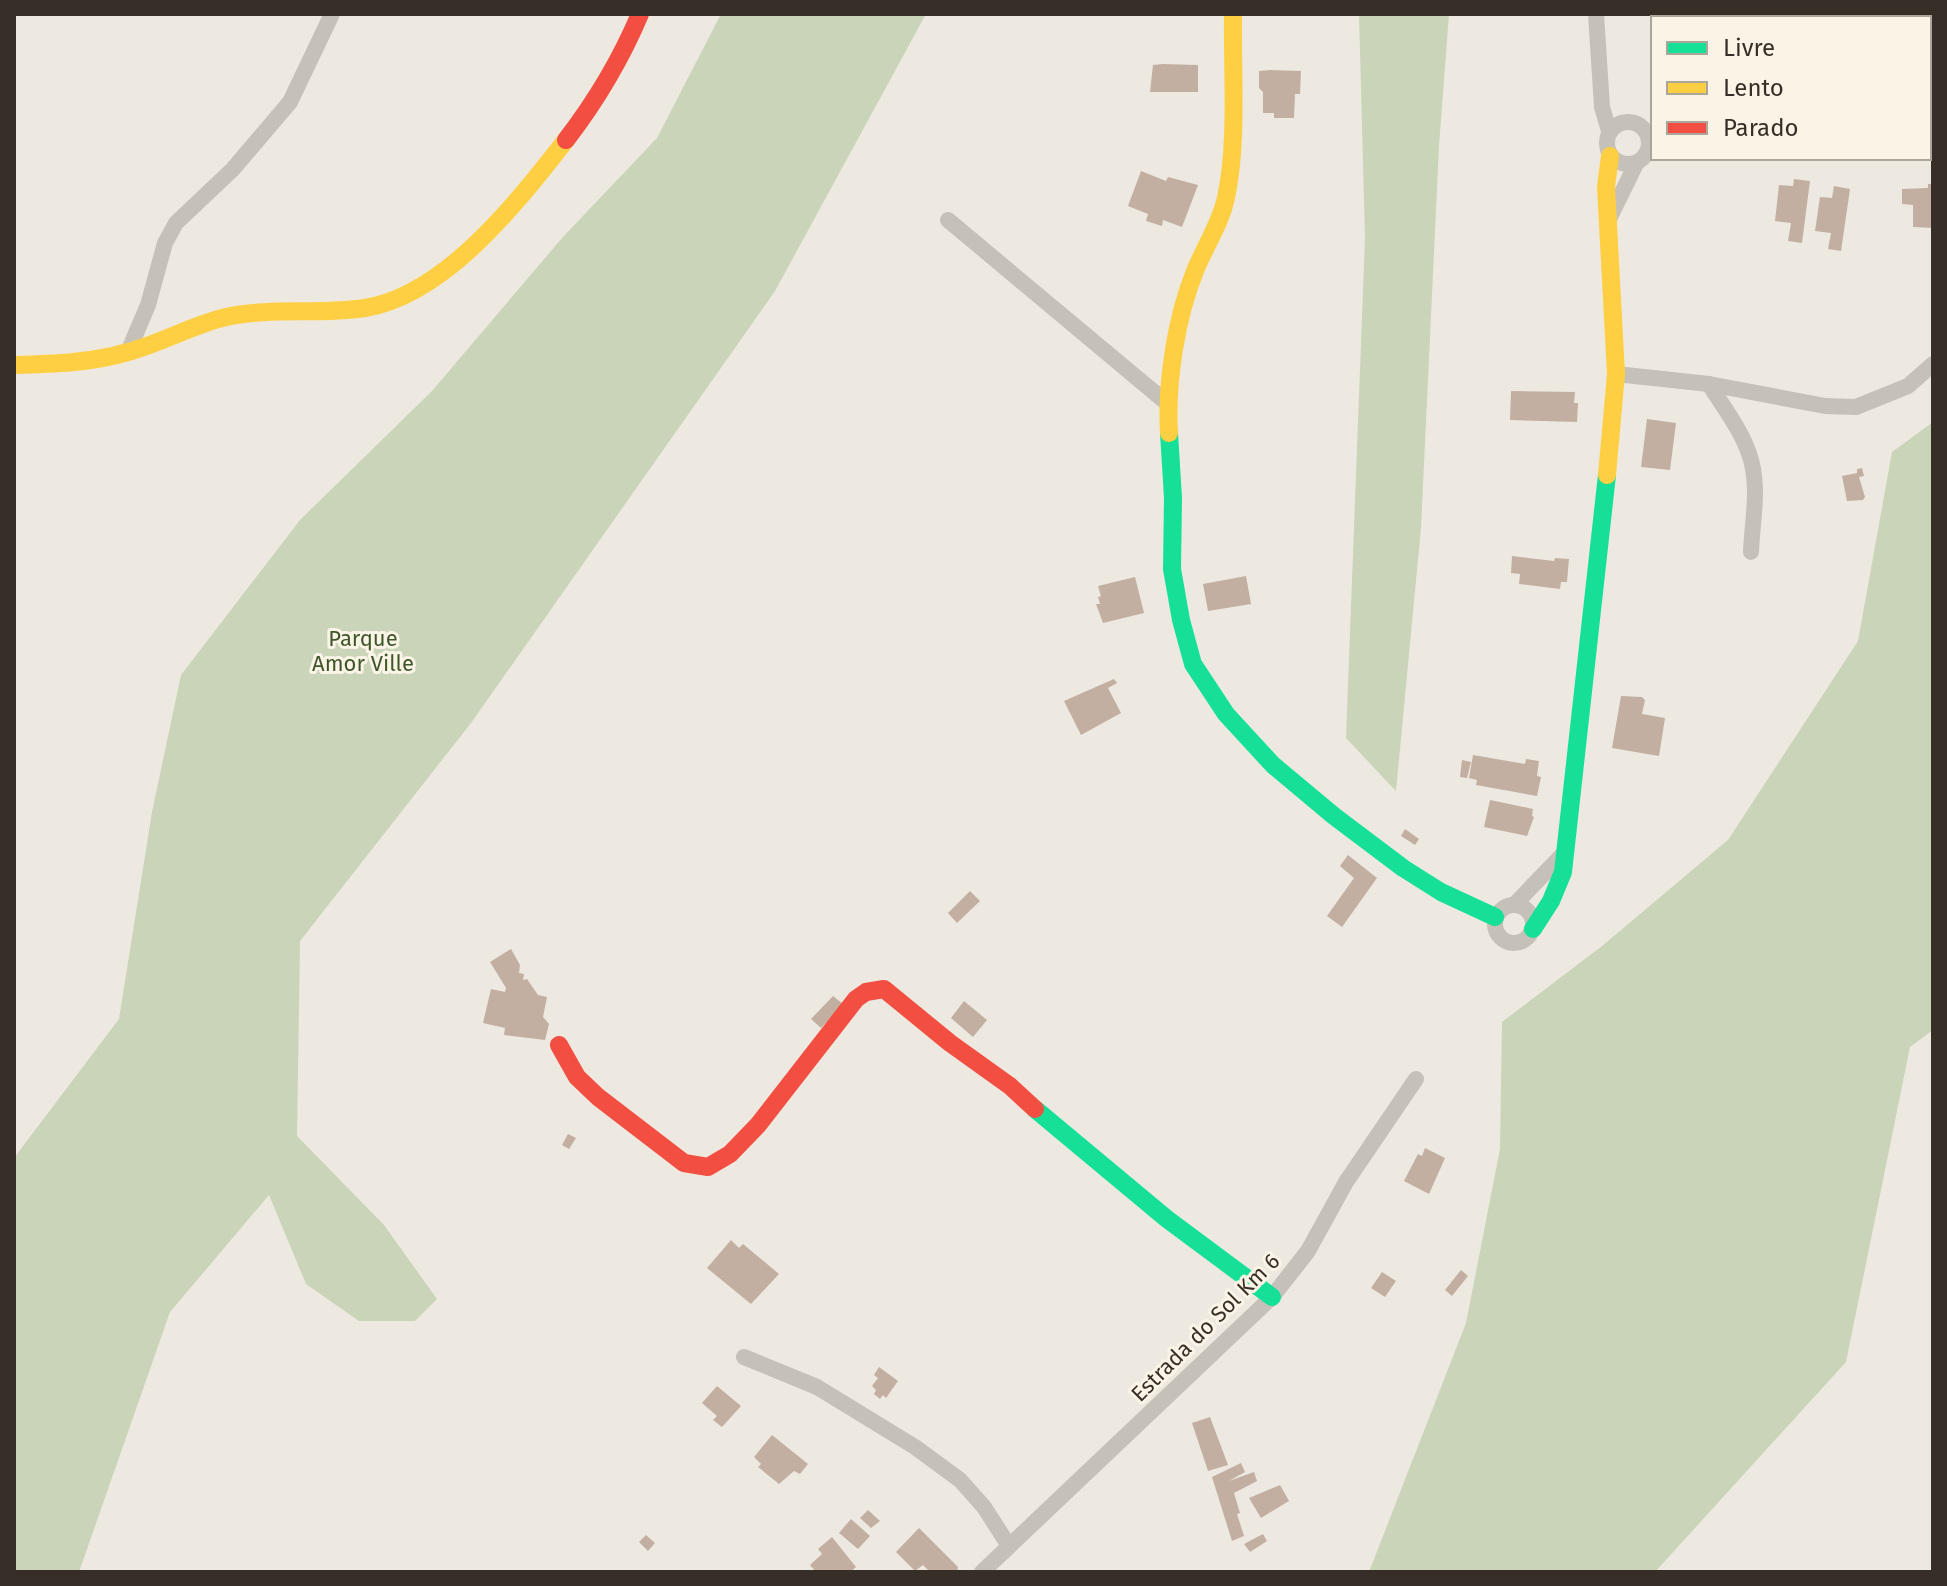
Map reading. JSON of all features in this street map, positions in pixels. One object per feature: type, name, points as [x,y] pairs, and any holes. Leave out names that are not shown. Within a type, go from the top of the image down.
[{"type":"street","points":[[128,352],[148,305],[165,243],[176,223],[233,169],[290,102],[332,14]]},
{"type":"street","points":[[14,365],[58,363],[128,352],[227,317],[256,312],[337,311],[385,303],[413,290],[448,266],[503,214],[558,152],[609,81],[640,14]]},
{"type":"street","points":[[1233,14],[1231,159],[1226,198],[1217,228],[1196,268],[1184,302],[1167,403],[1173,498],[1172,569],[1193,664],[1226,714],[1273,765],[1403,868],[1441,892],[1495,917]]},
{"type":"street","points":[[1566,851],[1515,904],[1503,908],[1495,917],[1495,930],[1503,940],[1521,942],[1531,934],[1558,888],[1566,851],[1602,531],[1616,374],[1607,222],[1606,187],[1610,156],[1606,144],[1609,131],[1602,107],[1596,14]]},
{"type":"street","points":[[1601,95],[1641,124],[1649,142],[1645,158],[1607,222]]},
{"type":"street","points":[[1609,131],[1618,123],[1641,124]]},
{"type":"street","points":[[1610,156],[1617,163],[1627,165],[1645,158]]},
{"type":"street","points":[[948,220],[1167,403]]},
{"type":"street","points":[[1616,374],[1709,384],[1825,406],[1856,407],[1908,386],[1933,364]]},
{"type":"street","points":[[1709,384],[1731,419],[1753,466],[1755,486],[1751,552]]},
{"type":"street","points":[[1515,904],[1530,912],[1533,929]]},
{"type":"street","points":[[559,1045],[577,1077],[598,1097],[684,1163],[708,1167],[730,1154],[758,1125],[856,999],[866,992],[884,989],[950,1043],[1010,1086],[1053,1126],[1167,1219],[1272,1297]]},
{"type":"street","name":"Estrada do Sol Km 6","points":[[982,1572],[1272,1297],[1308,1251],[1346,1182],[1416,1079]]},
{"type":"street","points":[[744,1357],[817,1387],[915,1447],[960,1480],[984,1507],[1009,1546]]},
{"type":"green space","name":"Parque Amor Ville","points":[[721,14],[926,14],[775,291],[471,723],[300,941],[297,1136],[384,1225],[437,1299],[415,1321],[359,1321],[306,1284],[269,1195],[170,1312],[79,1572],[14,1572],[14,1158],[119,1019],[152,812],[181,675],[300,520],[432,391],[562,238],[657,138]]},
{"type":"green space","points":[[1359,14],[1449,14],[1439,146],[1421,528],[1396,791],[1346,738],[1365,238]]},
{"type":"green space","points":[[1933,422],[1933,1030],[1910,1047],[1846,1362],[1655,1572],[1369,1572],[1466,1323],[1500,1149],[1502,1022],[1602,946],[1728,840],[1858,641],[1892,452]]},
{"type":"building","points":[[1931,45],[1933,45],[1932,85]]},
{"type":"building","points":[[1153,65],[1198,65],[1198,92],[1150,92]]},
{"type":"building","points":[[1259,71],[1301,71],[1300,94],[1295,94],[1294,118],[1274,118],[1274,113],[1263,113]]},
{"type":"building","points":[[1141,171],[1166,181],[1168,177],[1198,185],[1182,227],[1163,220],[1162,226],[1146,221],[1148,214],[1128,206]]},
{"type":"building","points":[[1794,179],[1810,181],[1802,243],[1788,241],[1791,223],[1775,221],[1779,185],[1793,186]]},
{"type":"building","points":[[1928,184],[1933,184],[1933,228],[1913,227],[1913,205],[1902,204],[1902,189],[1928,188]]},
{"type":"building","points":[[1834,186],[1850,189],[1841,251],[1828,249],[1831,233],[1815,231],[1820,197],[1832,198]]},
{"type":"building","points":[[1511,391],[1575,392],[1577,422],[1510,420]]},
{"type":"building","points":[[1647,419],[1676,423],[1670,470],[1641,467]]},
{"type":"building","points":[[1862,468],[1864,476],[1859,477],[1865,497],[1863,500],[1847,501],[1842,476],[1857,473],[1857,469]]},
{"type":"building","points":[[1512,556],[1554,561],[1555,558],[1569,559],[1567,582],[1561,582],[1560,589],[1519,584],[1520,574],[1511,573]]},
{"type":"building","points":[[1246,576],[1251,604],[1208,611],[1203,584]]},
{"type":"building","points":[[1135,577],[1144,613],[1103,623],[1096,604],[1100,604],[1098,597],[1101,596],[1098,586]]},
{"type":"building","points":[[1114,679],[1117,683],[1108,688],[1121,713],[1081,735],[1064,701]]},
{"type":"building","points":[[1621,696],[1642,697],[1645,700],[1642,714],[1665,718],[1659,756],[1612,748]]},
{"type":"building","points":[[1473,755],[1525,764],[1526,759],[1539,761],[1537,776],[1541,777],[1537,796],[1476,785],[1477,780],[1469,778]]},
{"type":"building","points":[[1462,760],[1471,762],[1467,778],[1460,777]]},
{"type":"building","points":[[1490,800],[1533,809],[1534,817],[1527,836],[1484,827]]},
{"type":"building","points":[[1405,829],[1419,839],[1415,845],[1401,836]]},
{"type":"building","points":[[1348,855],[1377,878],[1342,927],[1327,916],[1354,878],[1340,866]]},
{"type":"building","points":[[970,891],[980,901],[957,923],[948,913]]},
{"type":"building","points":[[511,949],[520,965],[519,973],[524,974],[523,980],[527,979],[538,995],[547,997],[543,1017],[549,1024],[545,1040],[504,1035],[505,1028],[483,1023],[491,989],[505,992],[506,988],[490,962]]},
{"type":"building","points":[[833,996],[843,1004],[821,1028],[811,1019]]},
{"type":"building","points":[[964,1001],[987,1020],[973,1037],[951,1018]]},
{"type":"building","points":[[568,1134],[576,1138],[569,1149],[562,1145]]},
{"type":"building","points":[[1425,1148],[1445,1158],[1429,1194],[1404,1181],[1418,1154],[1422,1156]]},
{"type":"building","points":[[731,1240],[739,1248],[743,1244],[779,1274],[751,1304],[707,1268]]},
{"type":"building","points":[[1461,1270],[1468,1276],[1452,1296],[1445,1290]]},
{"type":"building","points":[[1382,1272],[1396,1281],[1385,1297],[1371,1288]]},
{"type":"building","points":[[879,1367],[898,1381],[886,1398],[883,1395],[880,1399],[874,1394],[876,1390],[872,1386],[878,1378],[874,1375]]},
{"type":"building","points":[[717,1386],[741,1406],[722,1427],[713,1420],[717,1416],[702,1403]]},
{"type":"building","points":[[1210,1417],[1228,1465],[1208,1471],[1192,1423]]},
{"type":"building","points":[[772,1435],[808,1464],[800,1474],[794,1471],[779,1484],[758,1467],[761,1464],[754,1457]]},
{"type":"building","points":[[1241,1463],[1245,1472],[1229,1481],[1254,1472],[1257,1481],[1234,1493],[1244,1536],[1232,1541],[1212,1477]]},
{"type":"building","points":[[1280,1485],[1289,1501],[1261,1518],[1249,1498]]},
{"type":"building","points":[[868,1510],[880,1521],[871,1528],[860,1518]]},
{"type":"building","points":[[851,1519],[870,1536],[858,1549],[839,1533]]},
{"type":"building","points":[[919,1528],[958,1567],[957,1572],[930,1572],[923,1565],[915,1571],[896,1552]]},
{"type":"building","points":[[1263,1534],[1267,1541],[1250,1552],[1244,1544]]},
{"type":"building","points":[[646,1535],[655,1543],[648,1551],[639,1542]]},
{"type":"building","points":[[832,1537],[856,1567],[850,1572],[816,1572],[810,1565],[822,1554],[818,1549]]},
{"type":"traffic: fast","points":[[1169,433],[1173,498],[1172,569],[1181,620],[1193,664],[1226,714],[1273,765],[1334,816],[1403,868],[1441,892],[1495,917]]},
{"type":"traffic: fast","points":[[1533,929],[1551,901],[1563,872],[1607,475]]},
{"type":"traffic: fast","points":[[1035,1109],[1167,1219],[1272,1297]]},
{"type":"traffic: slow","points":[[1169,433],[1171,372],[1182,309],[1195,271],[1220,217],[1230,176],[1233,14]]},
{"type":"traffic: slow","points":[[14,365],[114,356],[213,320],[243,314],[348,310],[395,300],[424,285],[478,242],[503,217],[566,140]]},
{"type":"traffic: slow","points":[[1607,475],[1616,374],[1606,187],[1610,156]]},
{"type":"traffic: jam","points":[[566,140],[607,79],[640,14]]},
{"type":"traffic: jam","points":[[559,1045],[577,1077],[598,1097],[684,1163],[708,1167],[730,1154],[758,1125],[856,999],[866,992],[884,989],[950,1043],[1010,1086],[1035,1109]]}]
